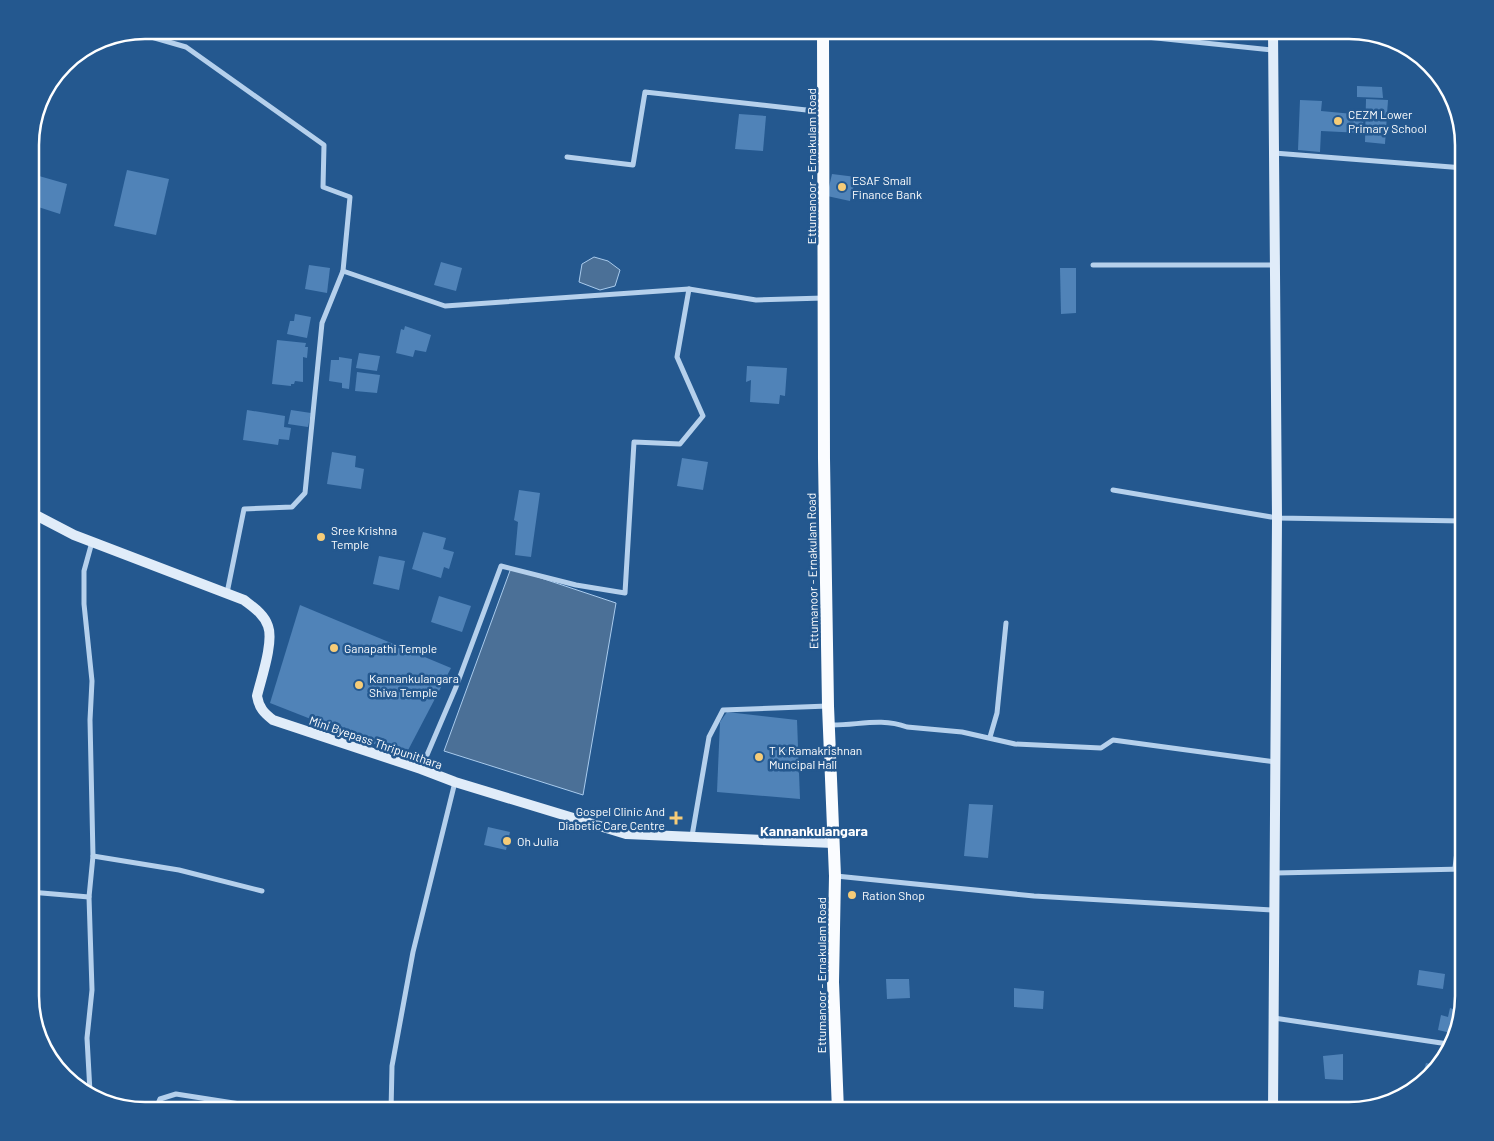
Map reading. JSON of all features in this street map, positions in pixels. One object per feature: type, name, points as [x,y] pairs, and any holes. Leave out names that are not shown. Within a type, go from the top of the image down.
[{"type":"main road","name":"Ettumanoor - Ernakulam Road","points":[[823,39],[824,459],[828,706],[835,876],[833,982],[838,1102]]},
{"type":"main road","points":[[1273,39],[1277,518],[1273,1102]]},
{"type":"main road","name":"Mini Byepass Thripunithara","points":[[39,517],[74,535],[244,600],[260,612],[268,626],[269,638],[257,696],[258,704],[264,713],[273,720],[421,768],[455,782],[626,834],[833,843]]},
{"type":"street","points":[[157,39],[186,48],[324,145],[323,187],[350,197],[343,270],[322,323],[305,493],[292,507],[244,508],[227,593]]},
{"type":"street","points":[[1167,39],[1273,50]]},
{"type":"street","points":[[567,156],[633,165],[645,92],[824,112]]},
{"type":"street","points":[[1274,153],[1455,167]]},
{"type":"street","points":[[1093,265],[1275,265]]},
{"type":"street","points":[[343,270],[445,306],[689,289],[756,300],[825,298]]},
{"type":"street","points":[[421,768],[456,687],[501,566],[576,585],[625,593],[634,442],[680,444],[703,416],[677,357],[689,289]]},
{"type":"street","points":[[1113,490],[1277,518],[1455,521]]},
{"type":"street","points":[[90,1086],[87,1038],[92,990],[89,897],[93,856],[90,720],[92,681],[84,604],[84,571],[92,542]]},
{"type":"street","points":[[990,737],[997,713],[1006,623]]},
{"type":"street","points":[[692,836],[709,737],[723,710],[828,706]]},
{"type":"street","points":[[829,725],[847,726],[854,722],[895,723],[907,727],[990,737],[1015,744],[1101,748],[1113,740],[1275,762]]},
{"type":"street","points":[[391,1102],[392,1066],[413,952],[455,782]]},
{"type":"street","points":[[93,856],[179,870],[262,891]]},
{"type":"street","points":[[1274,873],[1454,868],[1455,861]]},
{"type":"street","points":[[835,876],[1034,896],[1274,910]]},
{"type":"street","points":[[39,893],[89,897]]},
{"type":"street","points":[[1274,1018],[1444,1043]]},
{"type":"street","points":[[159,1102],[160,1099],[176,1094],[227,1102]]},
{"type":"water","points":[[594,257],[608,261],[620,270],[615,286],[600,290],[579,282],[582,264]]},
{"type":"water","points":[[511,568],[616,603],[583,795],[444,751]]},
{"type":"building","points":[[1357,86],[1382,87],[1383,98],[1357,97]]},
{"type":"building","points":[[1366,99],[1388,100],[1385,144],[1365,142]]},
{"type":"building","name":"CEZM Lower Primary School","points":[[1300,100],[1322,101],[1321,111],[1364,115],[1362,133],[1321,131],[1320,152],[1298,150]]},
{"type":"building","points":[[739,114],[766,116],[763,151],[735,149]]},
{"type":"building","points":[[127,170],[169,179],[156,235],[114,226]]},
{"type":"building","name":"ESAF Small Finance Bank","points":[[832,174],[856,177],[850,201],[827,196]]},
{"type":"building","points":[[39,176],[67,184],[60,214],[39,207]]},
{"type":"building","points":[[441,262],[462,268],[456,291],[434,285]]},
{"type":"building","points":[[309,265],[330,268],[327,293],[305,289]]},
{"type":"building","points":[[1060,268],[1076,268],[1076,313],[1061,314]]},
{"type":"building","points":[[295,314],[311,317],[307,338],[287,334],[290,321],[294,321]]},
{"type":"building","points":[[405,326],[431,335],[426,352],[415,350],[413,357],[396,353],[401,329],[404,330]]},
{"type":"building","points":[[277,340],[306,343],[305,347],[308,347],[307,358],[303,357],[303,382],[295,381],[291,386],[272,384]]},
{"type":"building","points":[[359,353],[380,356],[377,371],[356,368]]},
{"type":"building","points":[[339,357],[352,359],[349,389],[342,388],[342,383],[329,381],[331,360],[339,360]]},
{"type":"building","points":[[747,366],[787,368],[785,396],[780,395],[779,404],[750,402],[751,380],[746,382]]},
{"type":"building","points":[[357,372],[380,375],[377,393],[355,391]]},
{"type":"building","points":[[247,410],[285,416],[284,427],[291,428],[289,440],[279,439],[278,445],[243,440]]},
{"type":"building","points":[[291,410],[311,413],[308,427],[288,424]]},
{"type":"building","points":[[332,452],[356,456],[355,467],[364,469],[361,489],[327,484]]},
{"type":"building","points":[[682,458],[708,462],[703,490],[677,486]]},
{"type":"building","points":[[519,490],[540,493],[531,557],[515,555],[518,522],[514,520]]},
{"type":"building","points":[[423,532],[446,538],[443,549],[454,552],[449,569],[444,567],[441,578],[412,569]]},
{"type":"building","points":[[379,556],[405,561],[399,590],[373,584]]},
{"type":"building","points":[[439,596],[471,606],[462,632],[431,622]]},
{"type":"building","name":"Kannankulangara Shiva Temple","points":[[300,605],[451,668],[405,756],[270,703]]},
{"type":"building","name":"T K Ramakrishnan Muncipal Hall","points":[[727,712],[797,720],[800,799],[717,792],[720,722]]},
{"type":"building","points":[[969,804],[993,805],[988,858],[964,856]]},
{"type":"building","points":[[488,827],[510,832],[506,850],[484,845]]},
{"type":"building","points":[[1419,970],[1445,974],[1443,989],[1417,985]]},
{"type":"building","points":[[886,979],[909,979],[910,998],[887,999]]},
{"type":"building","points":[[1014,988],[1044,991],[1043,1009],[1014,1007]]},
{"type":"building","points":[[1450,1008],[1454,1009],[1449,1033],[1438,1030],[1441,1015],[1448,1017]]},
{"type":"building","points":[[1343,1054],[1343,1080],[1325,1079],[1323,1056]]},
{"type":"building","points":[[1426,1063],[1431,1064],[1429,1066],[1424,1071]]},
{"type":"place","name":"CEZM Lower Primary School","points":[[1338,121]]},
{"type":"place","name":"ESAF Small Finance Bank","points":[[842,187]]},
{"type":"place","name":"Sree Krishna Temple","points":[[321,537]]},
{"type":"place","name":"Ganapathi Temple","points":[[334,648]]},
{"type":"place","name":"Kannankulangara Shiva Temple","points":[[359,685]]},
{"type":"place","name":"T K Ramakrishnan Muncipal Hall","points":[[759,757]]},
{"type":"place","name":"Gospel Clinic And Diabetic Care Centre","points":[[676,818]]},
{"type":"place","name":"Oh Julia","points":[[507,841]]},
{"type":"place","name":"Ration Shop","points":[[852,895]]},
{"type":"district","name":"Kannankulangara","points":[[814,830]]}]
